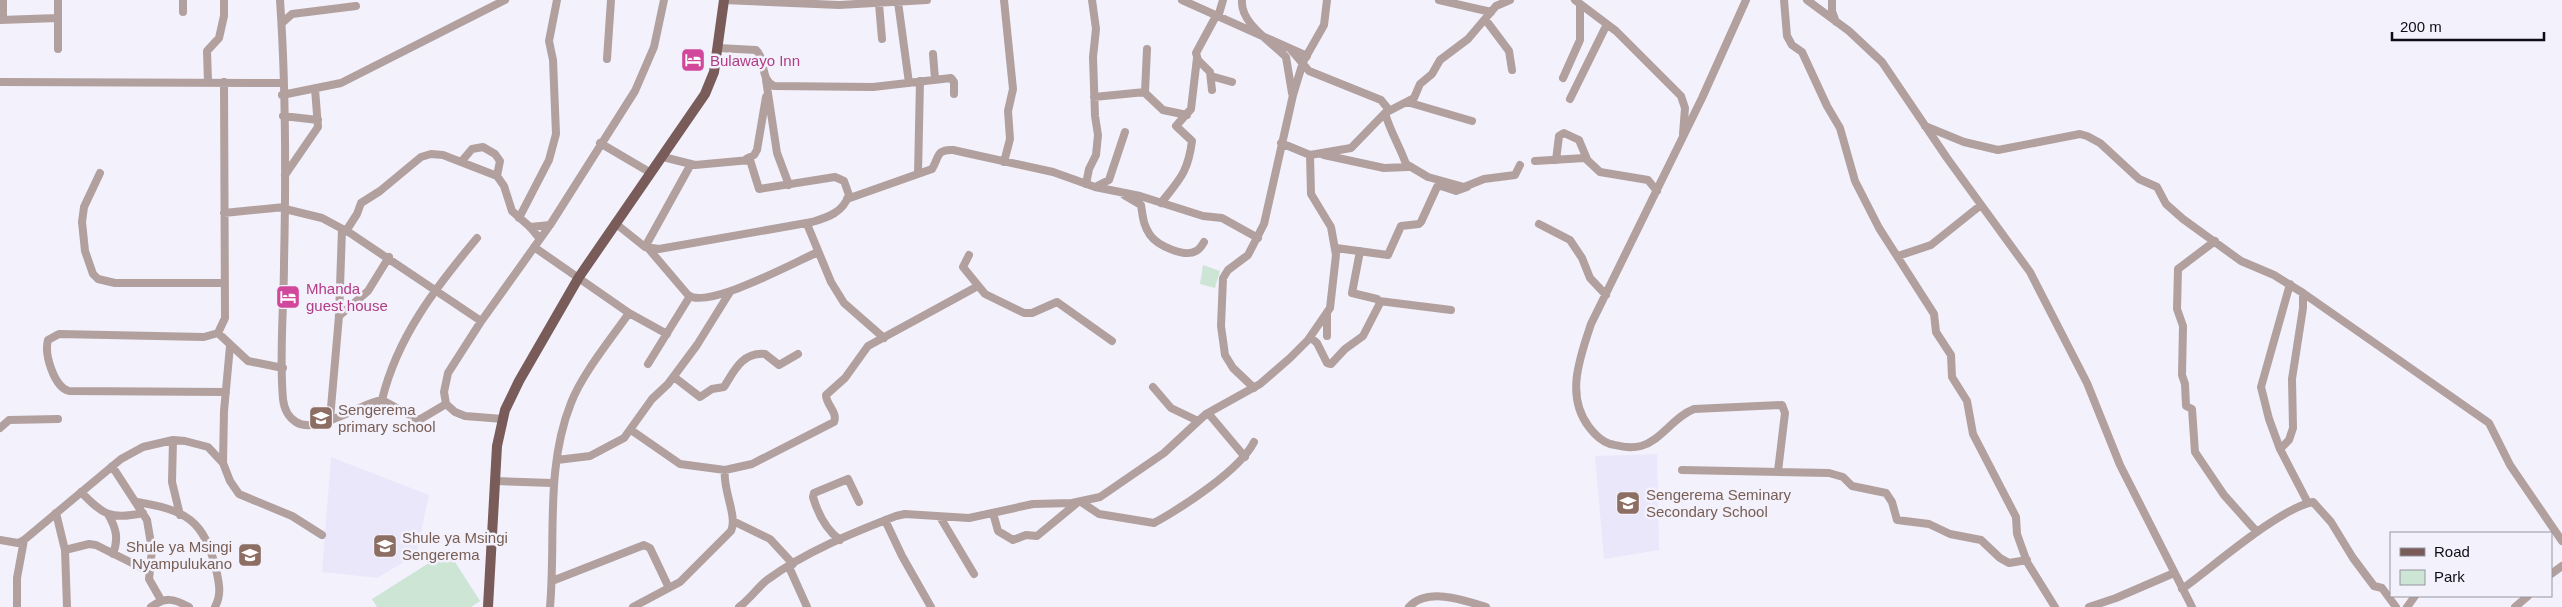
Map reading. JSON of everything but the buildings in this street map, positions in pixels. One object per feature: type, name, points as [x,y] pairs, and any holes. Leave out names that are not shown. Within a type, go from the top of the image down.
[{"type":"main road","points":[[488,607],[494,481],[497,446],[503,420],[519,381],[579,277],[706,94],[714,72],[724,0]]},
{"type":"street","points":[[3,0],[1,20],[58,18]]},
{"type":"street","points":[[58,0],[58,49]]},
{"type":"street","points":[[183,0],[184,12]]},
{"type":"street","points":[[208,82],[207,51],[218,38],[224,13],[224,0]]},
{"type":"street","points":[[280,0],[285,175],[283,368],[283,401],[285,409],[291,418],[306,426],[382,400],[418,420],[446,404]]},
{"type":"street","points":[[282,95],[315,89],[351,78],[505,0]]},
{"type":"street","points":[[519,218],[549,160],[556,134],[552,60],[549,41],[557,0]]},
{"type":"street","points":[[607,59],[611,0]]},
{"type":"street","points":[[503,420],[465,416],[455,412],[446,404],[444,392],[448,373],[481,321],[550,225],[641,79],[660,27],[664,0]]},
{"type":"street","points":[[724,0],[839,5],[927,0]]},
{"type":"street","points":[[1004,0],[1013,90],[1008,111],[1010,139],[1004,162]]},
{"type":"street","points":[[1086,184],[1089,170],[1096,158],[1098,135],[1094,97],[1093,57],[1096,29],[1092,0]]},
{"type":"street","points":[[1182,0],[1307,56]]},
{"type":"street","points":[[1161,203],[1186,170],[1192,141],[1176,126],[1191,110],[1197,50],[1217,16],[1223,0]]},
{"type":"street","points":[[1235,0],[1264,38],[1286,57],[1293,95]]},
{"type":"street","points":[[1242,0],[1243,9]]},
{"type":"street","points":[[1254,388],[1227,360],[1221,332],[1224,275],[1245,260],[1258,238],[1272,193],[1281,143],[1293,95],[1302,65],[1324,26],[1327,0]]},
{"type":"street","points":[[1439,0],[1491,12]]},
{"type":"street","points":[[1281,143],[1310,155],[1351,148],[1387,112],[1415,96],[1420,84],[1432,74],[1440,60],[1467,41],[1500,4],[1510,0]]},
{"type":"street","points":[[1746,0],[1683,138],[1591,324],[1576,375],[1577,400],[1584,419],[1595,434],[1605,442],[1636,448],[1655,439],[1681,415],[1694,409],[1779,404],[1784,407],[1785,413],[1778,471]]},
{"type":"street","points":[[1784,0],[1787,36],[1792,45],[1802,52],[1827,106],[1840,128],[1855,181],[1879,228],[1934,314],[1936,332],[1951,355],[1952,377],[1967,401],[1973,434],[2016,517],[2017,534],[2027,560],[2055,607]]},
{"type":"street","points":[[1807,0],[1836,22],[1882,62],[2030,272],[2088,383],[2106,434],[2192,607]]},
{"type":"street","points":[[1832,0],[1832,12],[1836,22]]},
{"type":"street","points":[[898,2],[909,83]]},
{"type":"street","points":[[1578,2],[1607,24],[1681,96],[1685,108],[1683,138]]},
{"type":"street","points":[[1563,78],[1580,40],[1578,2]]},
{"type":"street","points":[[879,4],[882,39]]},
{"type":"street","points":[[282,23],[292,14],[356,6]]},
{"type":"street","points":[[1485,19],[1509,51],[1512,70]]},
{"type":"street","points":[[1570,99],[1607,24]]},
{"type":"street","points":[[718,48],[756,50],[760,55],[766,76],[770,84],[774,86],[852,88],[951,78],[954,82],[954,94]]},
{"type":"street","points":[[1144,92],[1148,49]]},
{"type":"street","points":[[1292,50],[1302,65],[1316,75],[1383,102],[1390,130],[1408,166]]},
{"type":"street","points":[[933,54],[935,80]]},
{"type":"street","points":[[1197,58],[1209,70],[1212,90]]},
{"type":"street","points":[[766,76],[777,153],[789,185]]},
{"type":"street","points":[[1211,76],[1232,82]]},
{"type":"street","points":[[0,82],[283,83]]},
{"type":"street","points":[[224,82],[226,283],[225,318],[218,333],[204,337],[59,334],[48,340],[46,351],[59,384],[69,391],[226,392]]},
{"type":"street","points":[[918,174],[920,82]]},
{"type":"street","points":[[744,160],[753,156],[757,150],[767,88]]},
{"type":"street","points":[[285,175],[318,127],[315,89]]},
{"type":"street","points":[[1094,97],[1144,92],[1163,110],[1187,115]]},
{"type":"street","points":[[1407,102],[1472,120]]},
{"type":"street","points":[[283,116],[318,120]]},
{"type":"street","points":[[1926,126],[1964,142],[1998,150],[2084,134],[2100,144],[2139,180],[2157,187],[2166,204],[2177,215],[2247,265],[2274,275],[2290,284],[2489,423],[2510,466],[2562,541]]},
{"type":"street","points":[[1095,187],[1102,186],[1110,180],[1125,132]]},
{"type":"street","points":[[1556,160],[1559,136],[1564,133],[1578,140],[1587,159],[1600,172],[1648,180],[1657,191]]},
{"type":"street","points":[[600,142],[651,173]]},
{"type":"street","points":[[461,162],[472,149],[483,147],[495,154],[500,161],[497,176]]},
{"type":"street","points":[[847,199],[934,168],[937,155],[946,150],[1053,172],[1095,187],[1201,215],[1226,219],[1258,238]]},
{"type":"street","points":[[330,419],[344,230],[357,214],[361,203],[380,191],[421,157],[431,154],[443,155],[497,176],[504,186],[512,211],[530,226],[540,239]]},
{"type":"street","points":[[1319,154],[1384,168],[1408,166],[1428,177],[1467,186]]},
{"type":"street","points":[[739,607],[762,584],[791,565],[885,520],[905,514],[969,518],[1033,504],[1079,502],[1100,497],[1113,490],[1164,453],[1208,413],[1254,388],[1310,337],[1326,314],[1332,301],[1336,248],[1331,228],[1311,194],[1310,155]]},
{"type":"street","points":[[646,248],[659,249],[807,224],[837,212],[847,199],[848,188],[844,181],[835,177],[826,176],[789,185],[759,189],[752,161],[691,164],[663,156]]},
{"type":"street","points":[[1535,161],[1587,159]]},
{"type":"street","points":[[646,248],[691,164]]},
{"type":"street","points":[[1336,248],[1390,254],[1401,226],[1420,223],[1436,187],[1440,186],[1456,191],[1484,179],[1515,175],[1520,165]]},
{"type":"street","points":[[100,173],[86,198],[82,222],[88,265],[98,279],[115,284],[226,283]]},
{"type":"street","points":[[1116,191],[1140,204],[1144,224],[1155,240],[1175,251],[1191,253],[1197,251],[1204,242]]},
{"type":"street","points":[[1898,256],[1931,245],[1981,205]]},
{"type":"street","points":[[224,213],[285,208],[322,218],[389,257],[481,321]]},
{"type":"street","points":[[615,223],[646,248],[690,296],[696,299],[716,297],[730,292],[818,252]]},
{"type":"street","points":[[807,224],[831,282],[844,303],[884,338]]},
{"type":"street","points":[[1538,224],[1570,240],[1582,258],[1590,278],[1606,295]]},
{"type":"street","points":[[530,226],[550,225]]},
{"type":"street","points":[[382,400],[391,365],[434,290],[477,238]]},
{"type":"street","points":[[2214,241],[2178,269],[2177,309],[2182,326],[2182,375],[2185,384],[2186,406],[2191,408],[2192,411],[2195,452],[2224,495],[2257,532]]},
{"type":"street","points":[[534,247],[629,313],[667,334]]},
{"type":"street","points":[[1360,251],[1352,293],[1379,301],[1451,310]]},
{"type":"street","points":[[969,255],[963,267],[985,294],[1024,313],[1032,313],[1057,302],[1112,341]]},
{"type":"street","points":[[339,316],[368,291],[389,257]]},
{"type":"street","points":[[2290,284],[2261,387],[2268,419],[2280,449],[2308,503]]},
{"type":"street","points":[[631,430],[680,464],[725,470],[752,464],[834,422],[835,415],[826,400],[826,395],[845,378],[864,349],[978,286]]},
{"type":"street","points":[[557,460],[595,454],[624,438],[652,399],[674,377],[697,345],[730,292]]},
{"type":"street","points":[[2280,449],[2289,440],[2293,428],[2292,379],[2303,308],[2303,293]]},
{"type":"street","points":[[648,364],[690,296]]},
{"type":"street","points":[[1310,337],[1317,343],[1328,363],[1333,363],[1345,349],[1363,336],[1377,311],[1379,301]]},
{"type":"street","points":[[550,607],[552,581],[552,483],[571,401],[629,313]]},
{"type":"street","points":[[1326,314],[1327,336]]},
{"type":"street","points":[[218,333],[242,357],[256,364],[283,368]]},
{"type":"street","points":[[223,463],[230,346]]},
{"type":"street","points":[[674,377],[700,397],[712,389],[724,387],[736,367],[750,356],[765,354],[779,365],[798,354]]},
{"type":"street","points":[[1153,387],[1171,408],[1198,421]]},
{"type":"street","points":[[1208,413],[1245,457]]},
{"type":"street","points":[[0,428],[9,420],[58,418]]},
{"type":"street","points":[[173,440],[172,482],[180,515]]},
{"type":"street","points":[[0,540],[18,543],[24,540],[112,466],[142,447],[173,440],[208,447],[223,463],[230,480],[239,494],[292,516],[322,535]]},
{"type":"street","points":[[1079,502],[1099,514],[1152,523],[1211,484],[1245,457],[1254,442]]},
{"type":"street","points":[[112,466],[137,502],[151,537],[148,572],[156,604],[177,601],[189,607]]},
{"type":"street","points":[[633,607],[670,588],[690,573],[727,536],[733,522],[724,481],[725,470]]},
{"type":"street","points":[[1682,470],[1829,473],[1843,477],[1852,486],[1881,490],[1890,497],[1897,520],[1929,524],[1950,534],[1981,540],[2000,558],[2009,563],[2027,560]]},
{"type":"street","points":[[840,540],[831,533],[821,519],[813,497],[814,493],[848,479],[859,502]]},
{"type":"street","points":[[494,481],[552,483]]},
{"type":"street","points":[[81,492],[96,508],[108,514],[124,517],[143,513]]},
{"type":"street","points":[[137,502],[180,515],[199,527],[209,544],[220,584],[215,607]]},
{"type":"street","points":[[993,513],[998,531],[1013,540],[1026,535],[1037,536],[1079,502]]},
{"type":"street","points":[[2182,589],[2257,532],[2313,502],[2374,586],[2382,588],[2396,607]]},
{"type":"street","points":[[56,513],[65,550],[67,607]]},
{"type":"street","points":[[108,514],[116,529],[117,537],[113,554]]},
{"type":"street","points":[[940,517],[974,574]]},
{"type":"street","points":[[885,520],[902,556],[931,607]]},
{"type":"street","points":[[733,522],[770,539],[791,565],[807,607]]},
{"type":"street","points":[[17,607],[17,578],[24,540]]},
{"type":"street","points":[[65,550],[89,544],[148,572]]},
{"type":"street","points":[[552,581],[639,546],[646,545],[650,548],[670,588]]},
{"type":"street","points":[[2089,607],[2116,598],[2174,573]]},
{"type":"street","points":[[1409,607],[1418,600],[1446,597],[1486,607]]},
{"type":"street","points":[[2514,607],[2527,597]]},
{"type":"shaded area","name":"Sengerema Seminary Secondary School","points":[[1657,454],[1659,550],[1604,559],[1595,456]]},
{"type":"shaded area","points":[[331,457],[429,495],[416,555],[377,578],[322,572]]},
{"type":"green space","points":[[1203,265],[1220,271],[1215,288],[1200,284]]},
{"type":"green space","points":[[448,551],[480,601],[471,607],[377,607],[372,599]]},
{"type":"place","name":"Bulawayo Inn","points":[[693,60]]},
{"type":"place","name":"Mhanda guest house","points":[[288,297]]},
{"type":"place","name":"Sengerema primary school","points":[[321,418]]},
{"type":"place","name":"Sengerema Seminary Secondary School","points":[[1628,503]]},
{"type":"place","name":"Shule ya Msingi Sengerema","points":[[385,546]]},
{"type":"place","name":"Shule ya Msingi Nyampulukano","points":[[250,555]]}]
